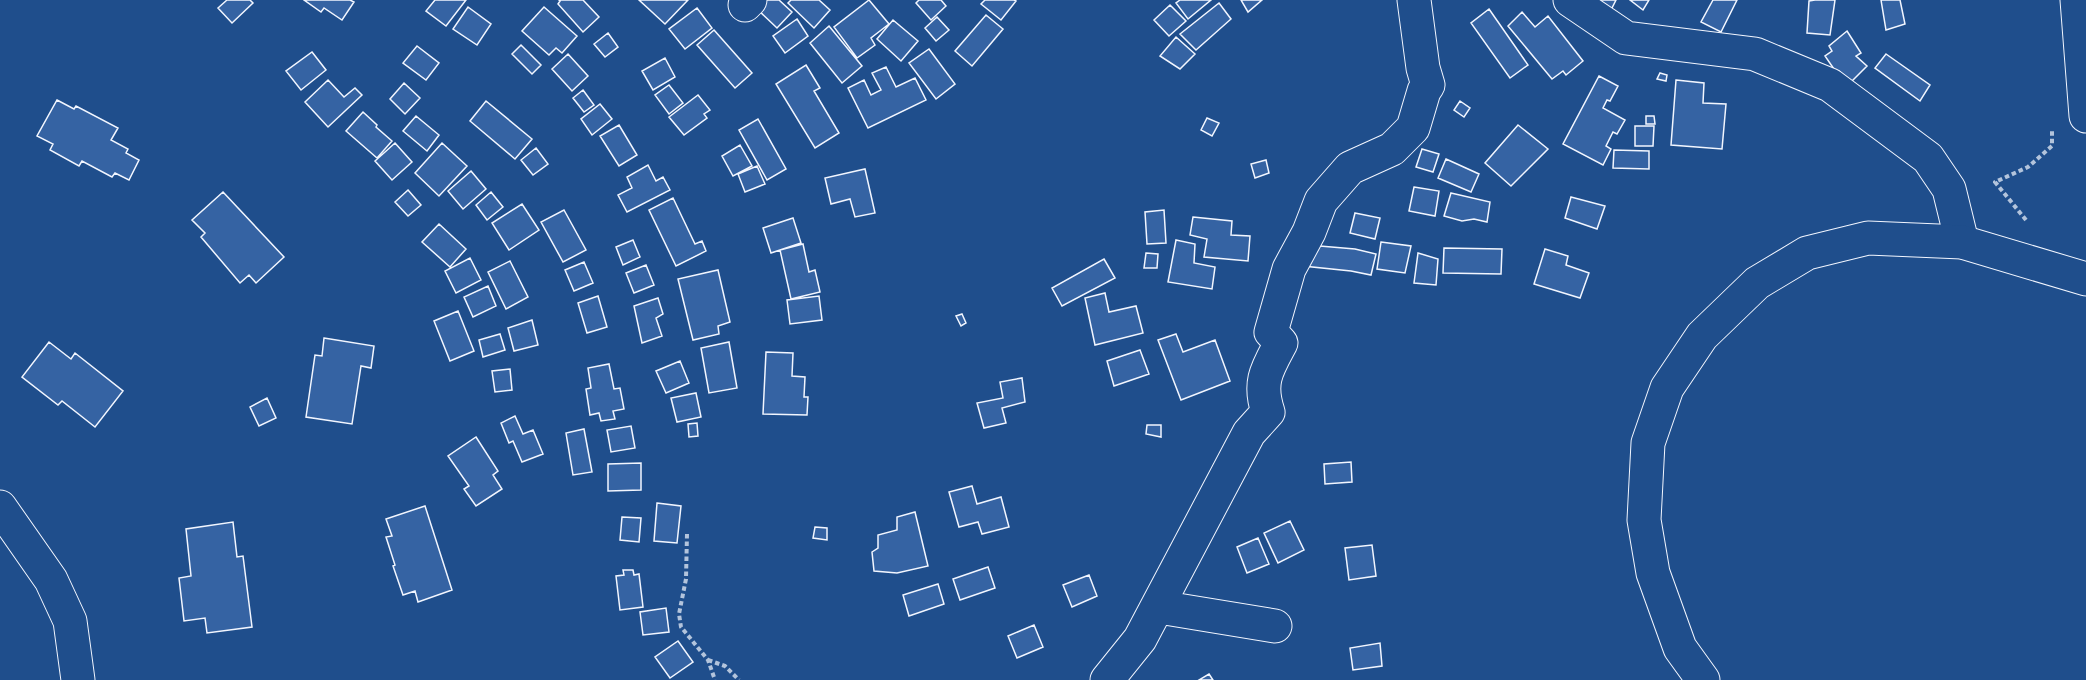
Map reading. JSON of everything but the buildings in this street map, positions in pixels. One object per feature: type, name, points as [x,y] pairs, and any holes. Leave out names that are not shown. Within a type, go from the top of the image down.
[{"type":"street","points":[[1107,680],[1140,639],[1159,607],[1249,433],[1268,412],[1263,396],[1265,373],[1281,343],[1271,332],[1289,269],[1309,232],[1321,201],[1350,168],[1392,149],[1413,128],[1424,91],[1428,85],[1422,68],[1414,0]]},
{"type":"street","points":[[1570,0],[1626,38],[1755,54],[1830,85],[1928,158],[1949,189],[1962,242]]},
{"type":"street","points":[[2077,0],[2086,116]]},
{"type":"street","points":[[1703,680],[1680,648],[1653,573],[1644,520],[1648,443],[1667,388],[1702,336],[1757,283],[1807,253],[1868,238],[1962,242],[2086,279]]},
{"type":"street","points":[[0,507],[51,580],[70,621],[78,680]]},
{"type":"street","points":[[1159,607],[1275,626]]},
{"type":"path","points":[[2026,220],[1995,182],[2028,167]]},
{"type":"path","points":[[687,534],[686,579],[679,614],[681,627],[708,660],[714,680]]},
{"type":"path","points":[[708,660],[725,666],[739,680]]}]
